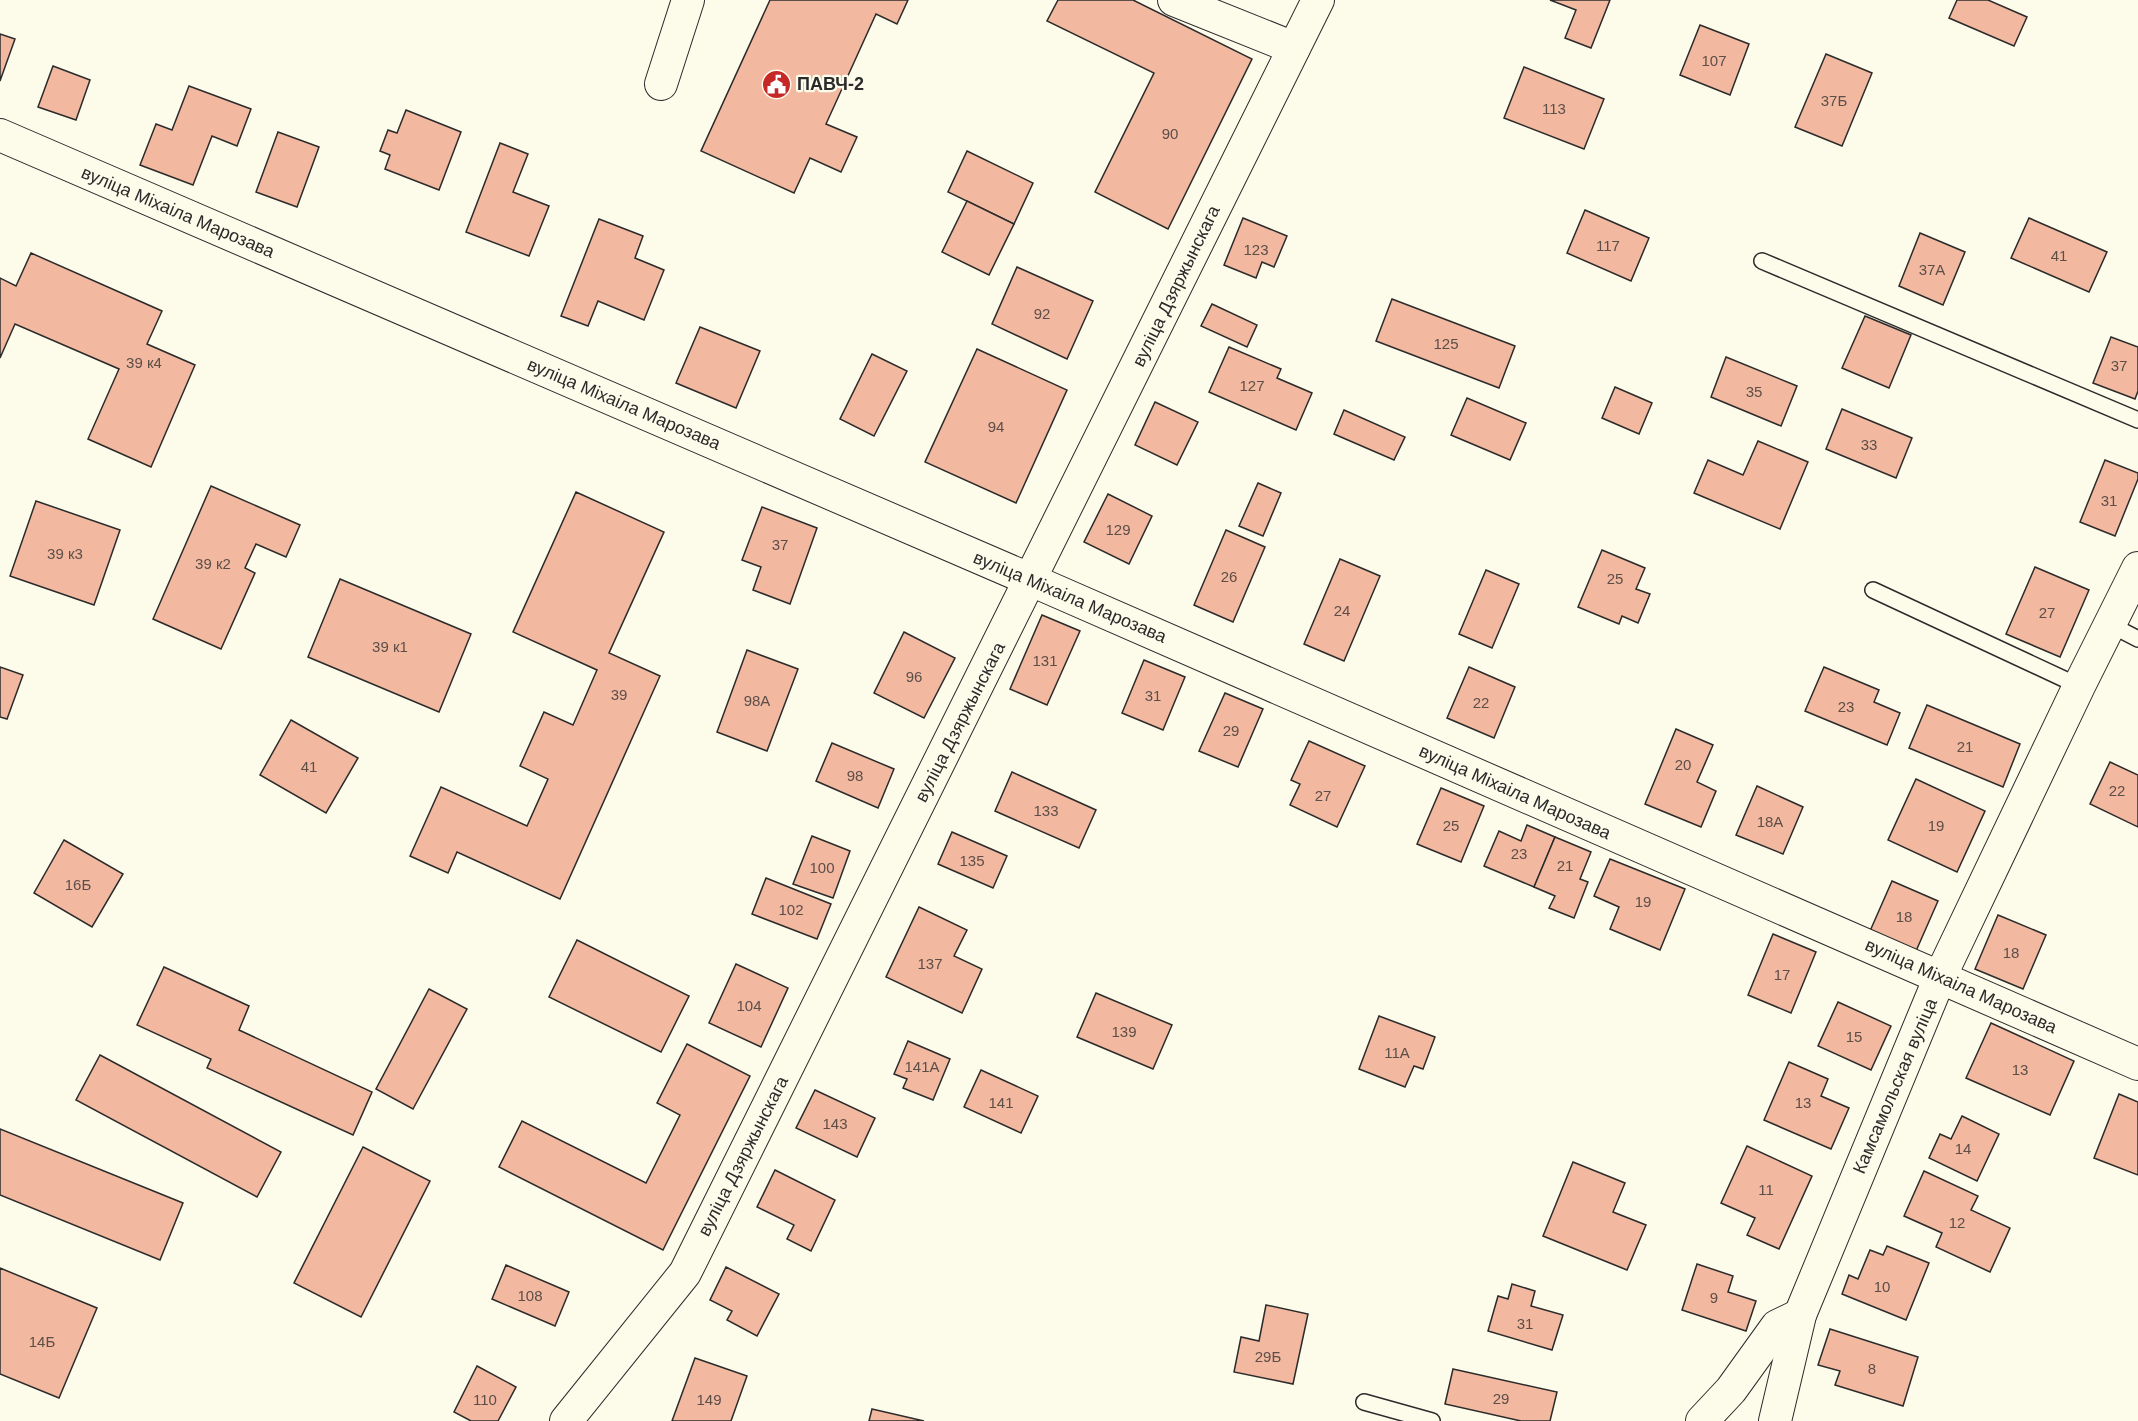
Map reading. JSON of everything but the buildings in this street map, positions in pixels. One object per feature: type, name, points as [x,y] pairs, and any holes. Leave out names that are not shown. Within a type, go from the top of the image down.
[{"type":"street","points":[[661,84],[688,0]]},
{"type":"street","points":[[1174,0],[1294,48]]},
{"type":"street","name":"вуліца Дзяржынскага","points":[[566,1421],[685,1273],[1318,0]]},
{"type":"street","name":"вуліца Міхаіла Марозава","points":[[0,135],[1031,580],[2138,1064]]},
{"type":"street","name":"Камсамольская вуліца","points":[[1774,1421],[1800,1315],[1940,977],[2138,568]]},
{"type":"street","points":[[1702,1421],[1731,1390],[1777,1326],[1800,1315]]},
{"type":"lane","points":[[1762,261],[2138,420]]},
{"type":"lane","points":[[1873,590],[2079,686]]},
{"type":"lane","points":[[2110,625],[2138,639]]},
{"type":"lane","points":[[1364,1402],[1432,1421]]},
{"type":"place","name":"ПАВЧ-2","points":[[776,84]]}]
